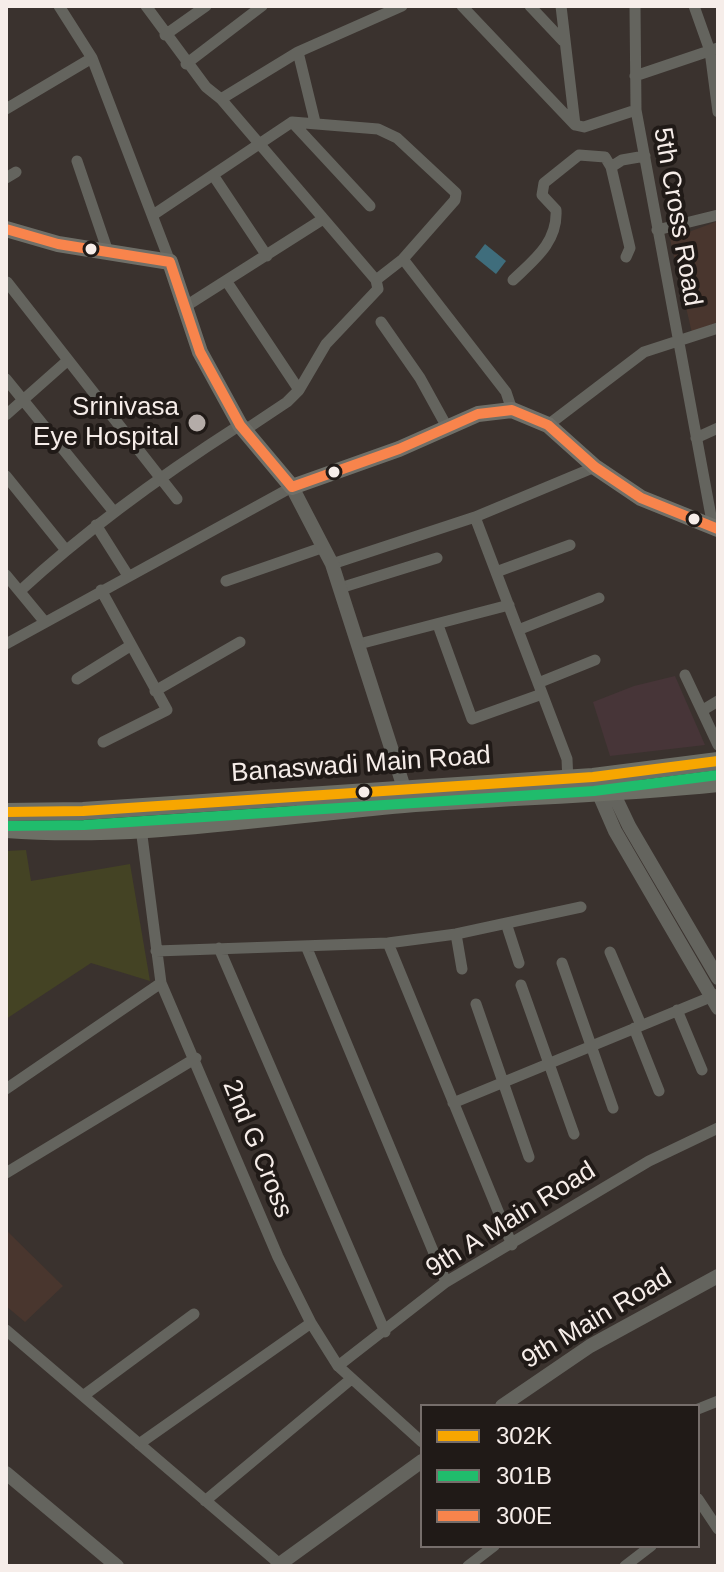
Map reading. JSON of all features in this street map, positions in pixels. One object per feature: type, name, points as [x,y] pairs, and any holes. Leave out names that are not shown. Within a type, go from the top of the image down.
[{"type":"main road","points":[[6,229],[58,244],[170,262],[200,352],[242,428],[292,487],[399,449],[447,427],[496,410],[512,410],[548,425],[595,467],[641,498],[716,528]]},
{"type":"main road","name":"Banaswadi Main Road","points":[[603,785],[718,761]]},
{"type":"main road","name":"Banaswadi Main Road","points":[[6,812],[83,811],[404,788],[718,783]]},
{"type":"main road","name":"Banaswadi Main Road","points":[[6,829],[141,828],[569,786]]},
{"type":"street","points":[[59,6],[92,58],[170,262]]},
{"type":"street","points":[[20,591],[65,549],[161,476],[299,390],[326,344],[378,289],[376,280],[221,99],[186,64],[146,6]]},
{"type":"street","points":[[165,35],[206,6]]},
{"type":"street","points":[[186,64],[262,6]]},
{"type":"street","points":[[221,99],[298,52],[383,8],[402,6]]},
{"type":"street","points":[[462,6],[575,125],[584,127],[636,110]]},
{"type":"street","points":[[530,6],[564,41]]},
{"type":"street","points":[[561,6],[575,125]]},
{"type":"street","name":"5th Cross Road","points":[[635,6],[636,110],[677,343],[716,528]]},
{"type":"street","points":[[694,6],[714,50],[718,112]]},
{"type":"street","points":[[635,76],[714,50]]},
{"type":"street","points":[[298,52],[315,122]]},
{"type":"street","points":[[6,109],[92,58]]},
{"type":"street","points":[[153,215],[292,122],[378,129],[397,138],[456,193],[455,200],[403,259],[376,280]]},
{"type":"street","points":[[292,122],[370,206]]},
{"type":"street","points":[[513,280],[543,251],[556,228],[556,210],[542,195],[544,183],[579,155],[605,157],[611,167],[630,248],[626,257]]},
{"type":"street","points":[[611,167],[622,160],[645,156]]},
{"type":"street","points":[[77,161],[108,252]]},
{"type":"street","points":[[213,175],[267,256]]},
{"type":"street","points":[[657,230],[718,215]]},
{"type":"street","points":[[186,306],[323,219]]},
{"type":"street","points":[[403,259],[506,392],[512,410]]},
{"type":"street","points":[[7,282],[177,499]]},
{"type":"street","points":[[227,282],[299,390]]},
{"type":"street","points":[[381,322],[420,378],[447,427]]},
{"type":"street","points":[[548,425],[644,352],[718,328]]},
{"type":"street","points":[[6,415],[67,361]]},
{"type":"street","points":[[6,379],[114,512]]},
{"type":"street","points":[[696,438],[718,428]]},
{"type":"street","points":[[332,564],[475,517],[595,467]]},
{"type":"street","points":[[6,476],[65,549]]},
{"type":"street","points":[[6,644],[127,574],[292,487],[332,564],[404,788]]},
{"type":"street","points":[[475,517],[567,759],[569,786]]},
{"type":"street","points":[[96,525],[127,574]]},
{"type":"street","points":[[496,572],[570,545]]},
{"type":"street","points":[[226,581],[324,547]]},
{"type":"street","points":[[340,588],[437,558]]},
{"type":"street","points":[[6,575],[44,621]]},
{"type":"street","points":[[101,590],[167,710],[103,742]]},
{"type":"street","points":[[518,630],[599,598]]},
{"type":"street","points":[[359,644],[509,605]]},
{"type":"street","points":[[438,625],[472,719],[595,660]]},
{"type":"street","points":[[155,691],[240,642]]},
{"type":"street","points":[[77,679],[130,646]]},
{"type":"street","points":[[685,675],[718,745]]},
{"type":"street","points":[[703,710],[718,701]]},
{"type":"street","points":[[603,785],[718,978]]},
{"type":"street","points":[[453,1103],[677,1010],[716,1000],[615,831],[603,785]]},
{"type":"street","name":"2nd G Cross","points":[[141,828],[161,983],[196,1058],[278,1257],[311,1323],[338,1366],[420,1440]]},
{"type":"street","points":[[156,951],[388,943],[456,934],[581,907]]},
{"type":"street","points":[[506,923],[519,963]]},
{"type":"street","points":[[456,934],[462,969]]},
{"type":"street","points":[[388,943],[512,1245]]},
{"type":"street","points":[[306,946],[446,1282]]},
{"type":"street","points":[[219,948],[385,1332]]},
{"type":"street","points":[[610,952],[659,1091]]},
{"type":"street","points":[[562,963],[613,1108]]},
{"type":"street","points":[[6,1089],[161,983]]},
{"type":"street","points":[[521,985],[574,1134]]},
{"type":"street","points":[[476,1004],[529,1157]]},
{"type":"street","points":[[677,1010],[702,1070]]},
{"type":"street","points":[[6,1173],[196,1058]]},
{"type":"street","name":"9th A Main Road","points":[[338,1366],[446,1282],[649,1161],[718,1128]]},
{"type":"street","name":"9th Main Road","points":[[505,1404],[590,1346],[718,1276]]},
{"type":"street","points":[[83,1396],[194,1314]]},
{"type":"street","points":[[139,1444],[311,1323]]},
{"type":"street","points":[[6,1330],[279,1565],[420,1462]]},
{"type":"street","points":[[205,1501],[350,1380]]},
{"type":"street","points":[[6,1473],[117,1566]]},
{"type":"street","points":[[700,1505],[718,1529]]},
{"type":"street","points":[[468,1566],[491,1548]]},
{"type":"street","points":[[625,1566],[648,1548]]},
{"type":"shaded area","points":[[718,221],[718,322],[692,333],[670,239]]},
{"type":"shaded area","points":[[675,676],[705,745],[610,756],[593,702],[634,686]]},
{"type":"shaded area","points":[[26,850],[31,881],[130,864],[150,981],[91,963],[6,1019],[6,851]]},
{"type":"shaded area","points":[[6,1230],[63,1286],[25,1322],[6,1306]]},
{"type":"water","points":[[485,244],[506,261],[496,274],[475,257]]},
{"type":"transit line","name":"300E","points":[[6,229],[58,244],[170,262],[200,352],[240,425],[292,487],[399,449],[478,414],[512,410],[548,425],[595,467],[641,498],[718,529]]},
{"type":"transit line","name":"302K","points":[[6,812],[83,811],[593,777],[718,761]]},
{"type":"transit line","name":"301B","points":[[6,826],[84,825],[594,791],[718,775]]},
{"type":"place","name":"Srinivasa Eye Hospital","points":[[197,423]]}]
